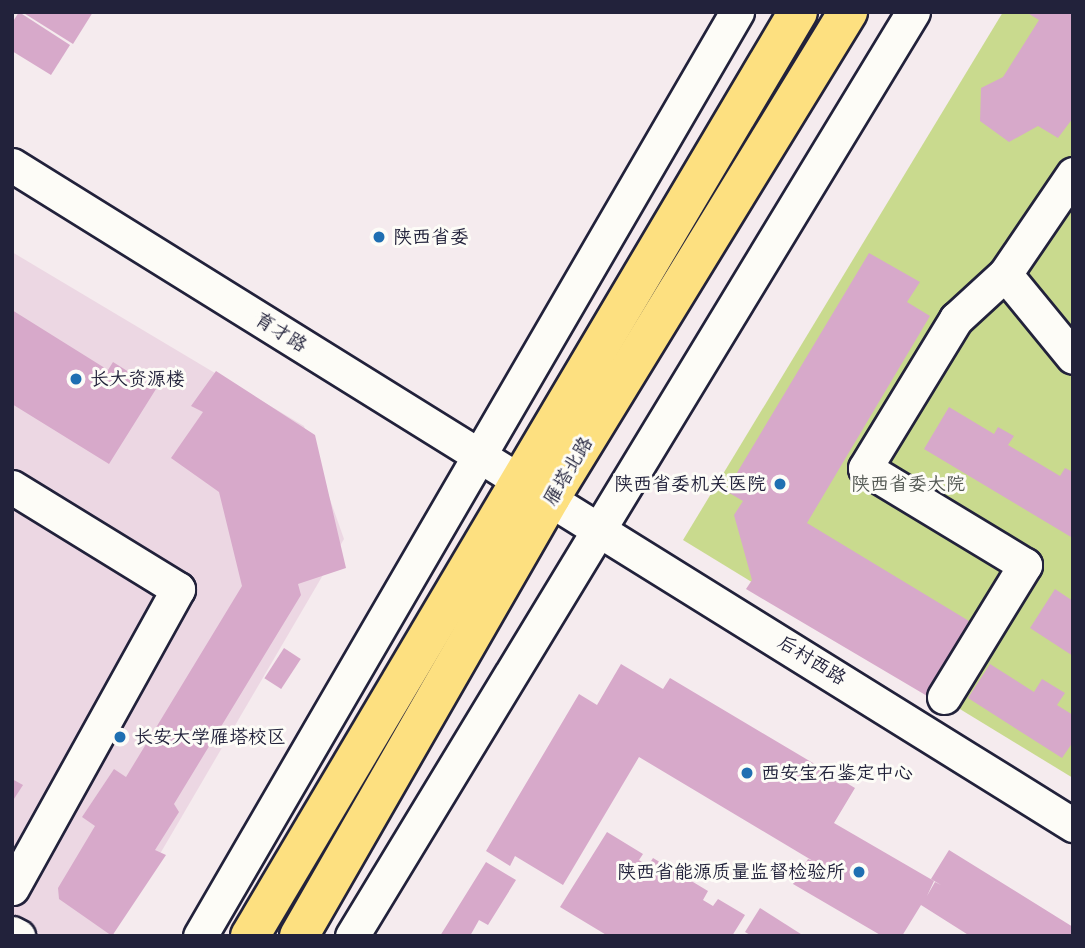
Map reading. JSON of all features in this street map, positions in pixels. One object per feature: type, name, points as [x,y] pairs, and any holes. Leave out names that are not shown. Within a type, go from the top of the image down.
[{"type":"main road","name":"雁塔北路","points":[[250,936],[518,478],[798,12]]},
{"type":"main road","name":"雁塔北路","points":[[299,936],[551,497],[848,12]]},
{"type":"street","points":[[200,936],[478,453],[737,12]]},
{"type":"street","points":[[352,936],[598,526],[913,12]]},
{"type":"street","name":"育才路","points":[[12,165],[551,497]]},
{"type":"street","points":[[944,697],[1025,565],[866,468],[956,318],[1005,274],[1073,174]]},
{"type":"street","points":[[1005,274],[1073,357]]},
{"type":"street","points":[[12,487],[178,589],[12,888]]},
{"type":"street","name":"后村西路","points":[[551,497],[1073,825]]},
{"type":"street","points":[[12,933],[18,936]]},
{"type":"shaded area","name":"长安大学雁塔校区","points":[[12,252],[304,426],[344,539],[112,936],[12,936]]},
{"type":"green space","name":"陕西省委大院","points":[[1003,12],[1073,12],[1073,778],[683,540]]},
{"type":"building","points":[[19,12],[70,45],[51,75],[12,51],[12,23]]},
{"type":"building","points":[[22,12],[93,12],[73,44]]},
{"type":"building","points":[[1026,12],[1073,12],[1073,118],[1058,138],[1038,126],[1009,142],[980,121],[981,88],[1003,77],[1039,20]]},
{"type":"building","name":"陕西省委机关医院","points":[[869,253],[920,282],[907,302],[930,316],[807,523],[969,621],[966,627],[979,634],[939,703],[746,589],[752,580],[734,515],[743,501],[726,491]]},
{"type":"building","name":"长大资源楼","points":[[12,310],[108,370],[113,362],[156,389],[109,464],[12,404]]},
{"type":"building","points":[[216,371],[315,435],[346,568],[298,584],[301,595],[174,804],[179,812],[155,850],[166,855],[112,936],[59,899],[58,888],[95,826],[82,817],[114,769],[126,777],[242,586],[219,492],[171,458],[203,412],[191,406]]},
{"type":"building","points":[[949,407],[994,434],[998,427],[1014,436],[1008,445],[1060,476],[1065,468],[1073,472],[1071,537],[924,449]]},
{"type":"building","points":[[1055,589],[1073,601],[1073,656],[1030,628]]},
{"type":"building","points":[[284,648],[301,659],[281,689],[264,678]]},
{"type":"building","name":"西安宝石鉴定中心","points":[[621,664],[663,689],[670,678],[855,788],[834,823],[934,881],[927,896],[935,882],[941,885],[931,879],[949,850],[1073,927],[1073,936],[970,936],[921,905],[902,936],[882,936],[793,884],[808,859],[813,861],[639,757],[563,885],[515,856],[510,866],[486,851],[579,694],[597,705]]},
{"type":"building","points":[[990,664],[1034,692],[1042,679],[1065,693],[1057,705],[1073,715],[1073,742],[1062,758],[968,698]]},
{"type":"building","points":[[12,779],[23,785],[12,802]]},
{"type":"building","points":[[607,832],[643,854],[639,860],[648,866],[653,858],[708,891],[703,900],[713,906],[718,899],[745,915],[732,936],[608,936],[560,907]]},
{"type":"building","points":[[486,862],[516,880],[488,925],[479,920],[470,936],[440,936]]},
{"type":"building","points":[[760,908],[804,936],[752,936],[745,932]]},
{"type":"place","name":"陕西省委","points":[[379,237]]},
{"type":"place","name":"长大资源楼","points":[[76,379]]},
{"type":"place","name":"陕西省委机关医院","points":[[780,484]]},
{"type":"place","name":"长安大学雁塔校区","points":[[120,737]]},
{"type":"place","name":"西安宝石鉴定中心","points":[[747,773]]},
{"type":"place","name":"陕西省能源质量监督检验所","points":[[859,872]]}]
